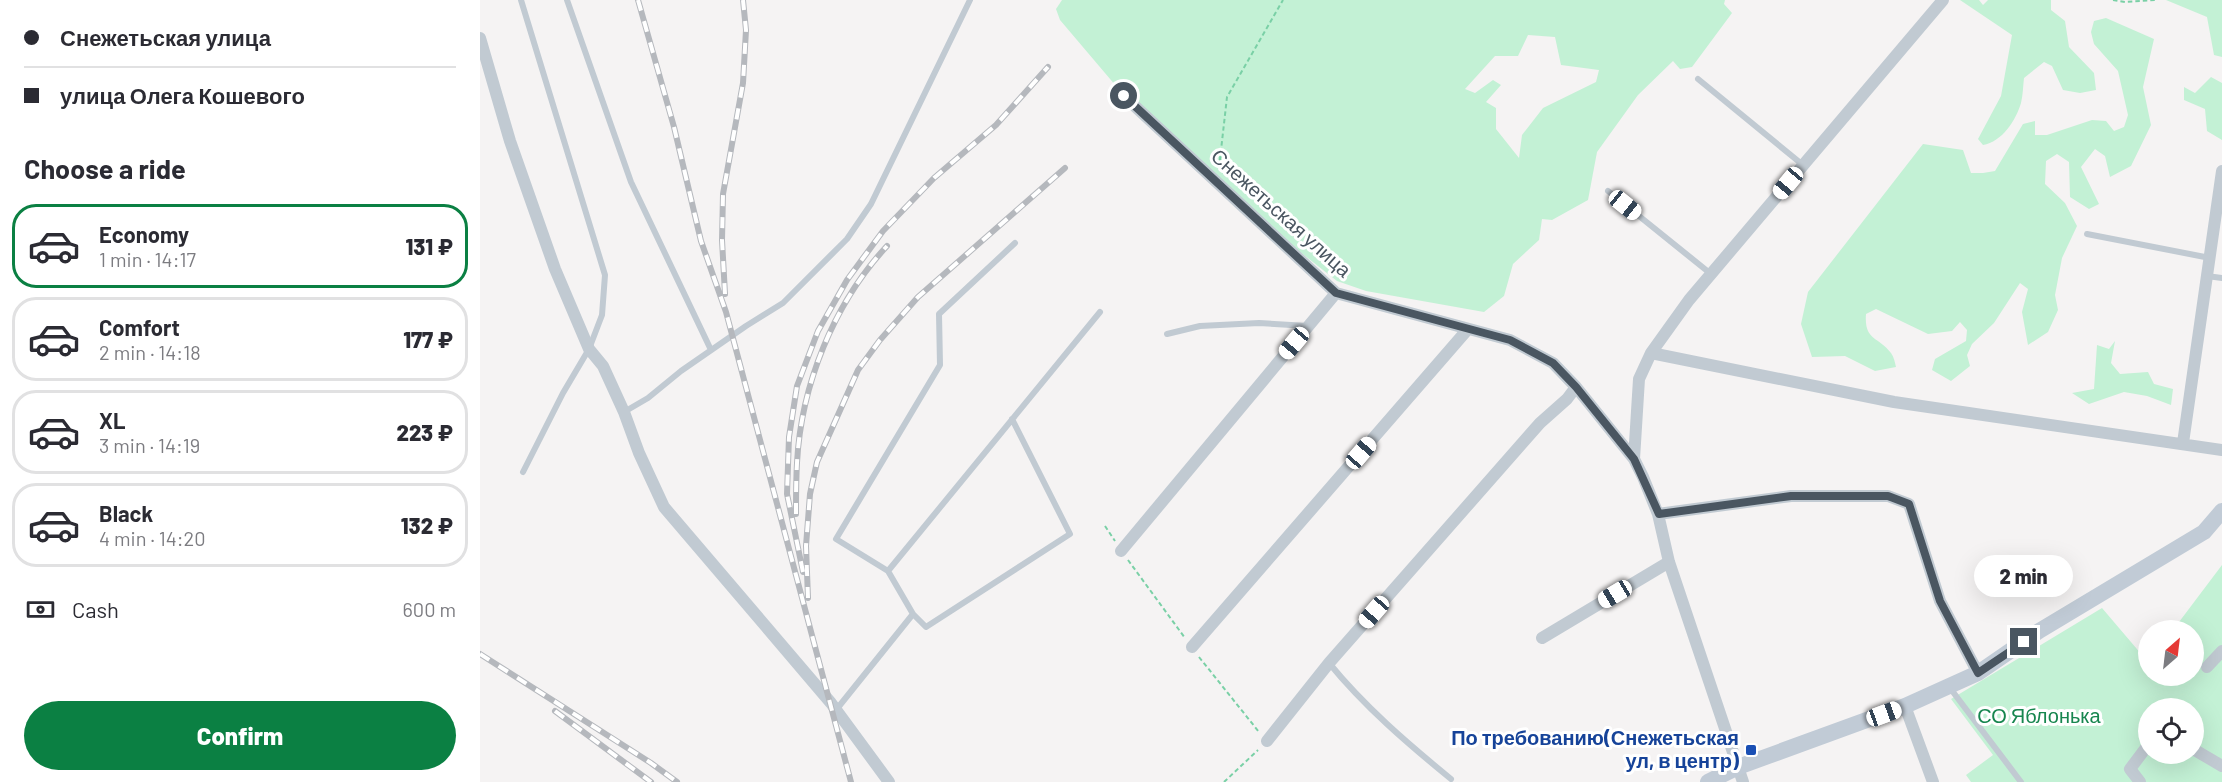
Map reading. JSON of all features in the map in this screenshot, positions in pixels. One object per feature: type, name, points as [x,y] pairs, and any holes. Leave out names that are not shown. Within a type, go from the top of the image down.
[{"type":"street","points":[[1634,459],[1639,379],[1651,353],[1689,300],[1943,0]]},
{"type":"street","points":[[480,38],[510,141],[555,269],[589,349],[603,366],[664,507],[836,711],[889,782]]},
{"type":"street","name":"Снежетьская улица","points":[[1124,96],[1336,293],[1510,340],[1553,363],[1576,387],[1634,459],[1659,514],[1669,562],[1741,774]]},
{"type":"street","points":[[2183,443],[2222,171]]},
{"type":"street","points":[[1121,551],[1336,293]]},
{"type":"street","points":[[1192,648],[1468,329]]},
{"type":"street","points":[[1651,353],[1894,402],[2222,450]]},
{"type":"street","points":[[1267,741],[1329,663],[1540,423],[1567,399],[1576,387]]},
{"type":"street","points":[[1659,514],[1791,496],[1888,496],[1909,504],[1940,601],[1978,673]]},
{"type":"street","points":[[1708,782],[1741,774],[1978,673],[2039,631],[2204,532],[2222,511]]},
{"type":"street","points":[[1542,638],[1669,562]]},
{"type":"street","points":[[2207,667],[2222,651]]},
{"type":"street","points":[[1905,706],[1933,782]]},
{"type":"street","points":[[2204,755],[2222,766]]},
{"type":"street","points":[[2138,758],[2130,769],[2140,782]]},
{"type":"lane","points":[[521,0],[605,275],[602,315],[589,349],[563,393],[524,472]]},
{"type":"lane","points":[[567,0],[631,182],[711,350]]},
{"type":"lane","points":[[624,412],[648,398],[711,350],[783,303],[847,239],[871,204],[970,0]]},
{"type":"lane","points":[[1698,79],[1803,165]]},
{"type":"lane","points":[[1608,191],[1712,274]]},
{"type":"lane","points":[[2087,234],[2210,258]]},
{"type":"lane","points":[[1012,419],[1070,534],[926,627],[913,614],[888,571],[836,539],[940,365],[939,314],[1015,243]]},
{"type":"lane","points":[[2207,276],[2222,278]]},
{"type":"lane","points":[[888,571],[1100,312]]},
{"type":"lane","points":[[1167,334],[1200,326],[1259,323],[1309,326]]},
{"type":"lane","points":[[836,711],[913,614]]},
{"type":"lane","points":[[1329,663],[1350,689],[1388,726],[1451,779]]},
{"type":"lane","points":[[1948,686],[2021,782]]},
{"type":"path","points":[[1217,183],[1227,97],[1283,0]]},
{"type":"path","points":[[2113,0],[2125,2],[2156,0]]},
{"type":"path","points":[[1105,526],[1192,648],[1267,741],[1224,782]]},
{"type":"green space","points":[[1062,0],[1725,0],[1724,4],[1732,13],[1692,67],[1680,69],[1673,61],[1638,95],[1597,152],[1588,200],[1552,220],[1542,219],[1539,240],[1513,264],[1504,296],[1484,312],[1366,291],[1337,281],[1206,178],[1144,119],[1060,20],[1056,9]],"holes":[[[1528,35],[1555,37],[1561,65],[1599,70],[1596,82],[1543,108],[1522,135],[1519,158],[1496,129],[1496,108],[1486,102],[1501,85],[1493,80],[1475,93],[1465,89],[1495,56],[1518,56]]]},
{"type":"green space","points":[[1960,0],[1979,0],[1983,5],[1988,0],[2051,0],[2051,10],[2065,21],[2069,47],[2094,73],[2096,90],[2080,93],[2063,90],[2052,66],[2044,62],[2024,78],[2021,103],[2007,129],[1996,140],[1983,145],[1978,139],[2001,96],[2012,35]]},
{"type":"green space","points":[[2166,0],[2222,0],[2222,57],[2214,55],[2207,17]]},
{"type":"green space","points":[[2106,18],[2154,39],[2143,87],[2151,125],[2131,166],[2110,177],[2105,156],[2095,149],[2081,167],[2099,204],[2089,209],[2070,197],[2069,162],[2057,154],[2046,161],[2045,184],[2065,203],[2077,226],[2062,258],[2055,295],[2058,310],[2048,332],[2028,345],[2022,312],[2028,289],[2020,283],[1994,323],[1972,344],[1967,355],[1970,366],[1951,381],[1932,370],[1935,359],[1966,341],[1967,330],[1960,322],[1952,331],[1928,334],[1876,309],[1866,314],[1867,329],[1891,353],[1896,367],[1875,371],[1845,356],[1812,357],[1801,324],[1808,292],[1923,144],[1963,150],[1971,173],[1983,173],[1995,171],[2023,124],[2035,121],[2035,135],[2047,135],[2092,120],[2106,121],[2114,131],[2124,127],[2128,115],[2118,71],[2094,44],[2091,32],[2094,21]]},
{"type":"green space","points":[[2211,77],[2222,83],[2222,140],[2207,131],[2205,109],[2184,100],[2184,87],[2195,93]]},
{"type":"green space","points":[[2115,341],[2111,363],[2120,374],[2148,372],[2154,384],[2173,389],[2171,405],[2147,396],[2124,392],[2089,404],[2072,393],[2094,389],[2097,345],[2109,349]]},
{"type":"green space","name":"СО Яблонька","points":[[2222,565],[2222,782],[1971,782],[1966,775],[1993,755],[1951,699],[2102,608],[2138,650],[2138,686],[2204,686],[2204,620],[2181,620]]},
{"type":"railway","points":[[638,0],[674,127],[701,241],[726,312],[851,782]]},
{"type":"railway","points":[[725,294],[722,240],[723,194],[743,83],[746,30],[743,0]]},
{"type":"railway","points":[[803,572],[787,494],[789,437],[797,386],[818,331],[847,280],[883,231],[934,178],[996,125],[1048,67]]},
{"type":"railway","points":[[808,598],[806,546],[810,494],[817,462],[858,370],[880,340],[918,297],[1065,168]]},
{"type":"railway","points":[[796,514],[800,434],[813,375],[836,319],[868,268],[887,246]]},
{"type":"railway","points":[[480,654],[677,782]]},
{"type":"railway","points":[[555,711],[651,782]]},
{"type":"place","name":"По требованию(Снежетьская ул, в центр)","points":[[1751,750]]},
{"type":"route","points":[[1124,96],[1336,293],[1510,340],[1553,363],[1576,387],[1634,459],[1659,514],[1791,496],[1888,496],[1909,504],[1940,601],[1978,673],[2024,642]]}]
